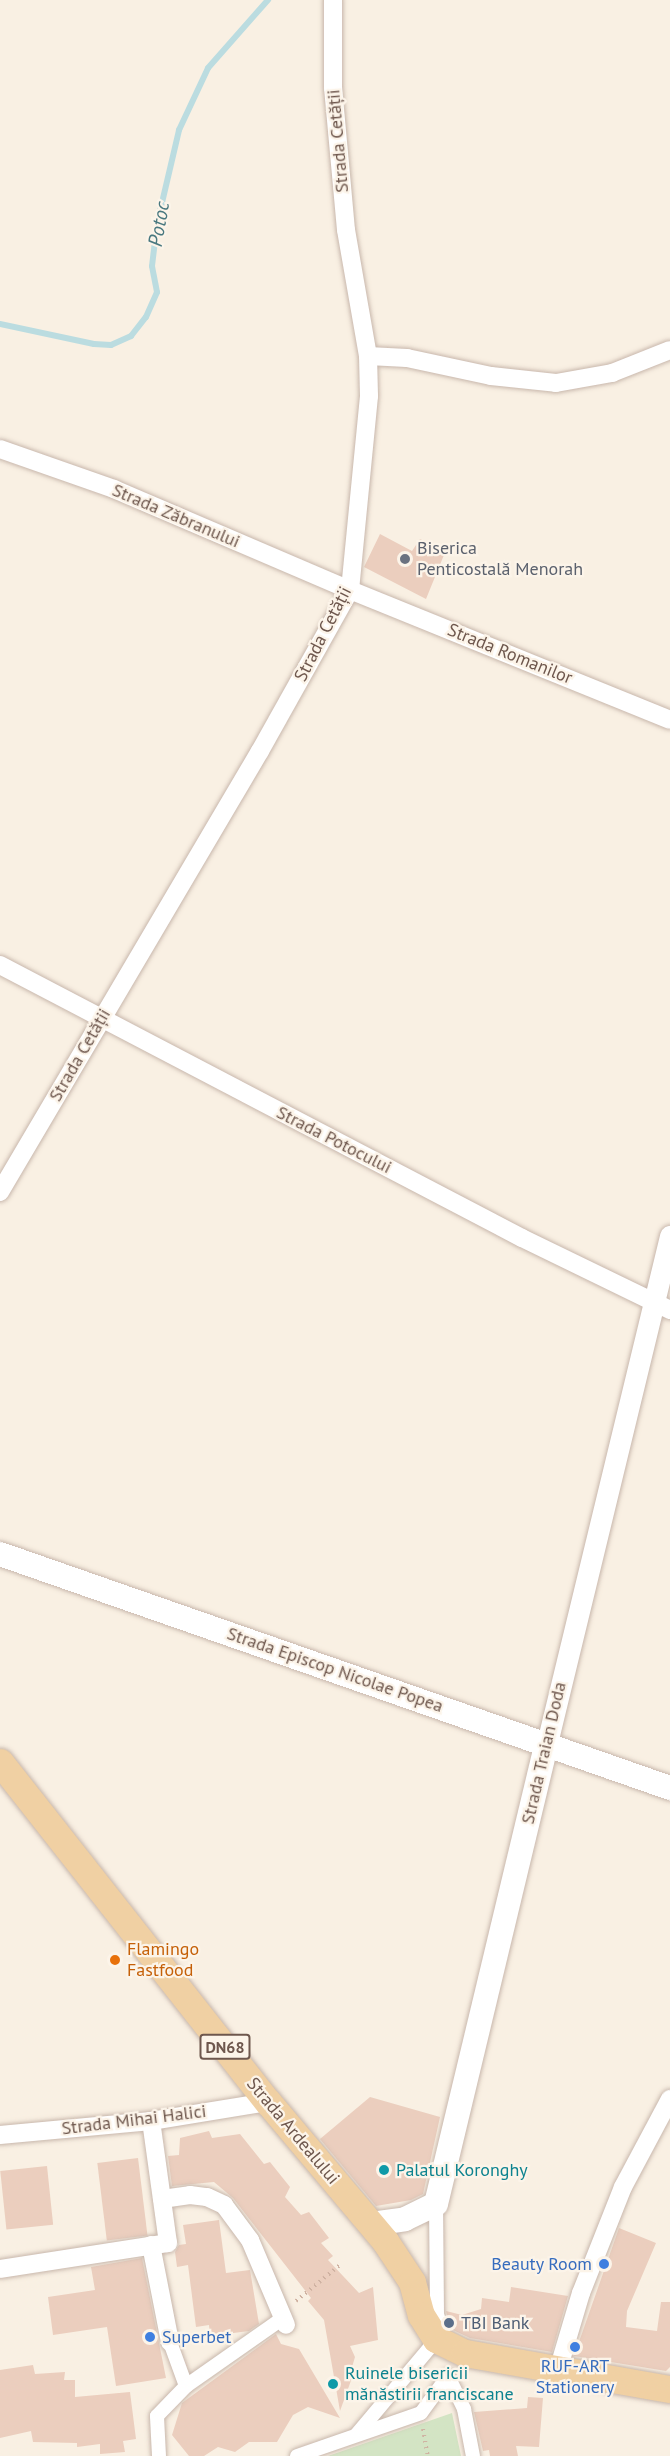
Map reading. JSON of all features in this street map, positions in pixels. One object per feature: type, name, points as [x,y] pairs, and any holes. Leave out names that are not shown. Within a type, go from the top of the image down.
[{"type":"main road","name":"Strada Episcop Nicolae Popea","points":[[0,1554],[547,1743],[670,1788]]},
{"type":"main road","name":"Strada Traian Doda","points":[[436,2204],[547,1743]]},
{"type":"main road","name":"Strada Ardealului","points":[[0,1762],[268,2102],[371,2224],[412,2282],[421,2315],[436,2339]]},
{"type":"main road","points":[[371,2224],[405,2219],[436,2204]]},
{"type":"main road","points":[[436,2339],[465,2353],[670,2389]]},
{"type":"street","name":"Strada Cetății","points":[[0,1192],[260,751],[350,590],[366,445],[368,356],[346,230],[333,88],[333,0]]},
{"type":"street","points":[[368,356],[407,358],[492,376],[556,383],[594,378],[670,350]]},
{"type":"street","name":"Strada Zăbranului","points":[[0,449],[114,489],[350,590]]},
{"type":"street","name":"Strada Romanilor","points":[[350,590],[670,720]]},
{"type":"street","name":"Strada Potocului","points":[[0,965],[522,1238],[663,1306]]},
{"type":"street","name":"Strada Traian Doda","points":[[547,1743],[663,1306],[670,1236]]},
{"type":"street","points":[[558,2370],[581,2293],[623,2187],[670,2099]]},
{"type":"street","name":"Strada Mihai Halici","points":[[0,2135],[151,2121],[268,2102]]},
{"type":"street","points":[[151,2121],[162,2199],[160,2244],[170,2342],[186,2386]]},
{"type":"street","points":[[159,2456],[158,2416],[186,2386],[283,2319],[250,2240],[224,2205],[199,2196],[162,2199]]},
{"type":"street","points":[[357,2434],[443,2331],[437,2315],[436,2204]]},
{"type":"street","points":[[0,2269],[160,2244]]},
{"type":"street","points":[[297,2456],[421,2413],[448,2376],[464,2409],[473,2456]]},
{"type":"path","points":[[283,2319],[341,2264]]},
{"type":"path","points":[[421,2413],[428,2456]]},
{"type":"green space","points":[[452,2413],[461,2456],[328,2456]]},
{"type":"building","name":"Biserica Penticostală Menorah","points":[[380,534],[412,551],[420,539],[446,550],[426,599],[364,567]]},
{"type":"building","name":"Palatul Koronghy","points":[[370,2097],[440,2117],[423,2194],[411,2200],[376,2206],[320,2139]]},
{"type":"building","points":[[209,2131],[212,2138],[240,2134],[264,2164],[270,2162],[290,2187],[285,2197],[301,2215],[309,2212],[329,2238],[321,2243],[333,2256],[328,2260],[359,2293],[373,2287],[378,2340],[350,2346],[355,2357],[350,2374],[353,2375],[340,2411],[324,2320],[308,2301],[311,2298],[233,2198],[214,2182],[172,2186],[168,2156],[179,2155],[180,2138]]},
{"type":"building","points":[[138,2158],[148,2235],[107,2240],[97,2163]]},
{"type":"building","points":[[47,2166],[53,2225],[6,2230],[0,2171]]},
{"type":"building","points":[[219,2220],[226,2273],[250,2270],[259,2324],[249,2331],[210,2336],[209,2325],[196,2327],[188,2265],[177,2267],[175,2252],[179,2245],[186,2244],[183,2225]]},
{"type":"building","points":[[619,2228],[656,2243],[627,2311],[626,2327],[657,2331],[661,2302],[670,2302],[670,2367],[666,2371],[574,2356]]},
{"type":"building","points":[[142,2258],[166,2378],[116,2386],[107,2327],[53,2335],[48,2297],[95,2290],[91,2267]]},
{"type":"building","points":[[511,2287],[568,2296],[552,2352],[470,2338],[451,2329],[446,2311],[462,2315],[481,2309],[482,2298],[509,2302]]},
{"type":"building","points":[[276,2334],[281,2344],[299,2349],[340,2418],[308,2407],[293,2415],[277,2442],[249,2442],[235,2452],[218,2447],[204,2456],[189,2456],[172,2435],[182,2403]]},
{"type":"building","points":[[33,2365],[35,2374],[65,2372],[64,2380],[75,2380],[75,2397],[130,2392],[136,2439],[123,2441],[125,2452],[100,2454],[100,2444],[77,2447],[77,2443],[33,2442],[31,2431],[0,2438],[0,2370]]},
{"type":"building","points":[[528,2397],[543,2398],[539,2447],[516,2446],[518,2456],[490,2456],[489,2450],[483,2451],[474,2412],[527,2408]]},
{"type":"waterway","name":"Potoc","points":[[0,324],[94,344],[111,345],[131,336],[146,317],[157,292],[152,266],[157,224],[179,130],[208,68],[268,0]]},
{"type":"place","name":"Biserica Penticostală Menorah","points":[[405,559]]},
{"type":"place","name":"Flamingo Fastfood","points":[[115,1960]]},
{"type":"place","name":"Palatul Koronghy","points":[[384,2170]]},
{"type":"place","name":"Beauty Room","points":[[604,2264]]},
{"type":"place","name":"TBI Bank","points":[[449,2323]]},
{"type":"place","name":"Superbet","points":[[150,2337]]},
{"type":"place","name":"RUF-ART Stationery","points":[[575,2347]]},
{"type":"place","name":"Ruinele bisericii mănăstirii franciscane","points":[[333,2384]]}]
